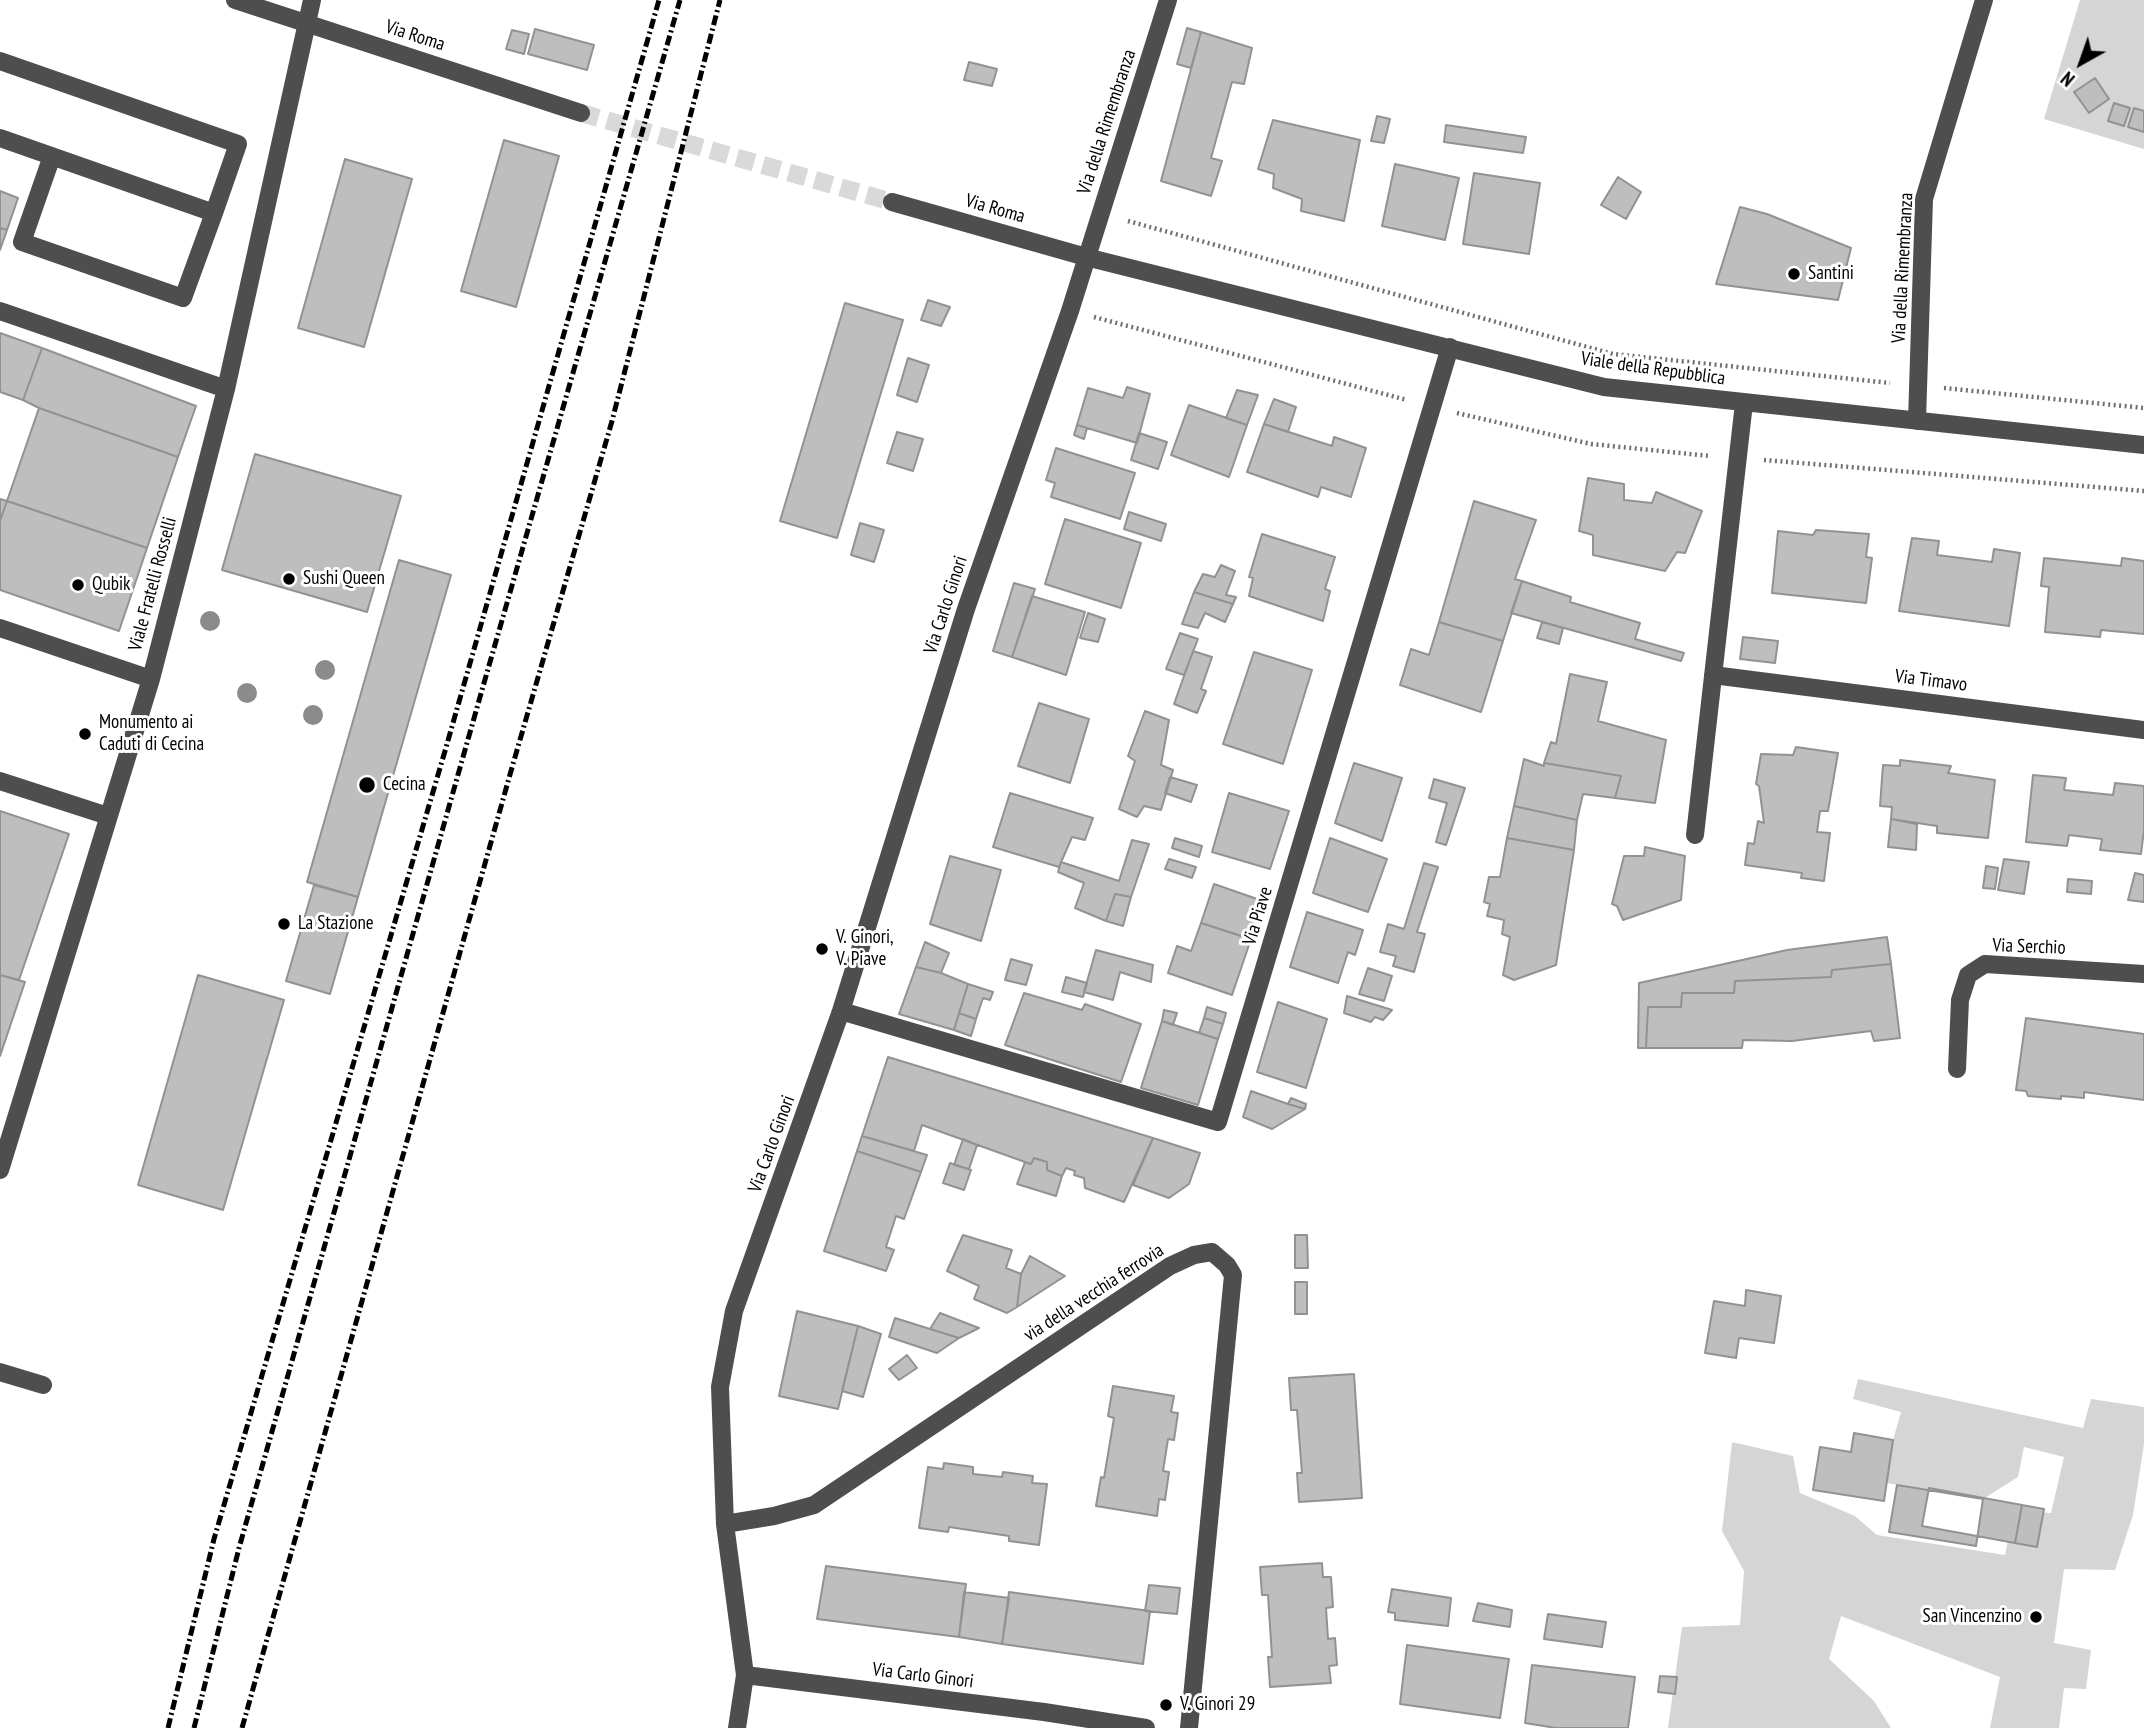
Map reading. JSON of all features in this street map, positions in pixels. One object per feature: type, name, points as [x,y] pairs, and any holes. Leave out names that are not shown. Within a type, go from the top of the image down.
[{"type":"street","name":"Via Roma","points":[[236,0],[581,113]]},
{"type":"street","name":"Viale Fratelli Rosselli","points":[[0,1170],[150,679],[226,389],[312,0]]},
{"type":"street","name":"Via della Rimembranza","points":[[1086,257],[1168,0]]},
{"type":"street","name":"Via della Rimembranza","points":[[1916,421],[1924,199],[1984,0]]},
{"type":"street","points":[[0,61],[238,144],[183,298],[22,242],[52,156]]},
{"type":"street","points":[[0,138],[214,213]]},
{"type":"street","name":"Via Roma","points":[[892,202],[1086,257]]},
{"type":"street","name":"Via Carlo Ginori","points":[[1086,257],[1070,311],[967,609],[841,1011],[734,1311],[720,1387],[725,1524],[745,1675],[1044,1712],[1146,1728]]},
{"type":"street","name":"Viale della Repubblica","points":[[1086,257],[1604,387],[2144,445]]},
{"type":"street","points":[[0,311],[226,389]]},
{"type":"street","name":"Via Piave","points":[[841,1011],[1218,1122],[1450,347]]},
{"type":"street","points":[[1695,835],[1744,403]]},
{"type":"street","points":[[0,628],[150,679]]},
{"type":"street","name":"Via Timavo","points":[[1713,675],[2144,730]]},
{"type":"street","points":[[0,781],[108,816]]},
{"type":"street","name":"Via Serchio","points":[[1956,1069],[1960,1000],[1968,975],[1985,964],[2144,974]]},
{"type":"street","name":"via della vecchia ferrovia","points":[[725,1524],[774,1516],[814,1505],[1170,1266],[1194,1255],[1212,1252],[1227,1265],[1233,1275],[1189,1728]]},
{"type":"street","points":[[0,1372],[43,1385]]},
{"type":"street","points":[[737,1728],[745,1675]]},
{"type":"path","points":[[1100,213],[1612,354],[2144,408]]},
{"type":"path","points":[[1070,311],[1432,407],[1591,444],[2144,491]]},
{"type":"shaded area","points":[[2080,0],[2144,0],[2144,149],[2044,119]]},
{"type":"shaded area","points":[[1858,1379],[2083,1428],[2091,1399],[2144,1407],[2144,1444],[2133,1515],[2115,1570],[2064,1569],[2054,1643],[2091,1650],[2086,1689],[2064,1688],[2059,1728],[1990,1728],[2000,1677],[1841,1616],[1829,1659],[1874,1701],[1891,1728],[1668,1728],[1682,1627],[1740,1625],[1744,1571],[1722,1531],[1732,1442],[1793,1456],[1800,1493],[1855,1516],[1877,1535],[2005,1555],[2014,1511],[2051,1513],[2064,1457],[2024,1447],[2018,1477],[1983,1499],[1887,1483],[1893,1440],[1901,1412],[1853,1399]]},
{"type":"building","points":[[1187,28],[1201,32],[1191,68],[1177,64]]},
{"type":"building","points":[[535,29],[594,45],[587,70],[528,54]]},
{"type":"building","points":[[512,30],[529,34],[524,54],[506,49]]},
{"type":"building","points":[[1201,32],[1252,48],[1244,84],[1232,82],[1211,158],[1222,161],[1211,196],[1161,181]]},
{"type":"building","points":[[969,62],[997,69],[992,86],[964,80]]},
{"type":"building","points":[[2095,78],[2109,99],[2089,113],[2074,92]]},
{"type":"building","points":[[2114,103],[2130,108],[2124,126],[2108,121]]},
{"type":"building","points":[[2134,108],[2144,111],[2144,132],[2128,127]]},
{"type":"building","points":[[1377,116],[1390,119],[1384,143],[1371,141]]},
{"type":"building","points":[[1273,120],[1360,140],[1344,221],[1301,211],[1302,199],[1273,188],[1274,174],[1258,169]]},
{"type":"building","points":[[1446,125],[1526,137],[1523,153],[1444,142]]},
{"type":"building","points":[[504,140],[559,156],[516,307],[461,291]]},
{"type":"building","points":[[345,159],[412,179],[364,347],[298,328]]},
{"type":"building","points":[[1395,164],[1459,178],[1445,240],[1382,226]]},
{"type":"building","points":[[1474,173],[1540,183],[1529,254],[1463,244]]},
{"type":"building","points":[[1618,177],[1641,192],[1626,219],[1601,205]]},
{"type":"building","points":[[0,191],[18,198],[7,230],[0,228]]},
{"type":"building","points":[[1740,207],[1767,214],[1851,248],[1838,300],[1716,284]]},
{"type":"building","points":[[0,228],[7,230],[0,250]]},
{"type":"building","points":[[928,300],[950,307],[941,326],[921,320]]},
{"type":"building","points":[[845,303],[903,320],[837,538],[780,521]]},
{"type":"building","points":[[0,333],[42,348],[23,400],[0,392]]},
{"type":"building","points":[[42,348],[196,406],[178,457],[23,400]]},
{"type":"building","points":[[908,358],[929,365],[917,402],[897,395]]},
{"type":"building","points":[[1127,387],[1150,394],[1137,443],[1077,425],[1088,388],[1123,398]]},
{"type":"building","points":[[1237,390],[1258,395],[1247,425],[1226,418]]},
{"type":"building","points":[[1274,399],[1296,407],[1288,432],[1264,424]]},
{"type":"building","points":[[1189,405],[1247,425],[1229,477],[1171,455]]},
{"type":"building","points":[[39,408],[178,457],[147,548],[7,501]]},
{"type":"building","points":[[1264,424],[1332,446],[1334,437],[1366,448],[1351,497],[1321,487],[1318,497],[1247,472]]},
{"type":"building","points":[[1077,425],[1087,428],[1084,439],[1074,435]]},
{"type":"building","points":[[897,432],[923,439],[913,471],[887,463]]},
{"type":"building","points":[[1139,433],[1167,442],[1158,469],[1131,460]]},
{"type":"building","points":[[1056,448],[1135,473],[1120,519],[1051,497],[1055,483],[1046,480]]},
{"type":"building","points":[[255,454],[401,496],[367,612],[222,570]]},
{"type":"building","points":[[1588,478],[1624,484],[1624,500],[1652,503],[1656,492],[1702,511],[1685,553],[1677,552],[1665,571],[1593,555],[1593,535],[1579,531]]},
{"type":"building","points":[[0,499],[7,501],[0,521]]},
{"type":"building","points":[[7,501],[147,548],[119,631],[0,590],[0,521]]},
{"type":"building","points":[[1474,501],[1536,520],[1515,579],[1522,581],[1503,641],[1439,622]]},
{"type":"building","points":[[1129,512],[1166,524],[1161,541],[1124,529]]},
{"type":"building","points":[[1065,519],[1141,543],[1121,608],[1045,584]]},
{"type":"building","points":[[860,523],[884,530],[874,562],[851,555]]},
{"type":"building","points":[[1816,530],[1869,534],[1866,557],[1872,558],[1866,603],[1772,593],[1778,531],[1813,535]]},
{"type":"building","points":[[1262,534],[1335,557],[1325,589],[1330,591],[1323,621],[1249,596],[1253,578],[1249,577]]},
{"type":"building","points":[[1912,538],[1939,541],[1937,555],[1992,562],[1994,549],[2020,553],[2009,626],[1899,611]]},
{"type":"building","points":[[2044,558],[2121,566],[2122,558],[2144,561],[2144,634],[2101,630],[2100,637],[2045,632],[2049,587],[2041,586]]},
{"type":"building","name":"Cecina","points":[[399,560],[451,575],[358,897],[307,882]]},
{"type":"building","points":[[1221,565],[1235,571],[1226,595],[1236,597],[1233,604],[1194,592],[1203,574],[1215,577]]},
{"type":"building","points":[[1522,581],[1571,597],[1570,602],[1640,623],[1635,639],[1684,653],[1681,661],[1511,613]]},
{"type":"building","points":[[1014,583],[1035,589],[1012,657],[993,651]]},
{"type":"building","points":[[1194,592],[1233,604],[1225,622],[1205,613],[1198,628],[1182,624]]},
{"type":"building","points":[[1032,596],[1085,612],[1066,675],[1012,657]]},
{"type":"building","points":[[1088,613],[1105,619],[1098,642],[1080,638]]},
{"type":"building","points":[[1439,622],[1503,641],[1481,712],[1400,685],[1411,649],[1429,655]]},
{"type":"building","points":[[1542,622],[1563,628],[1559,644],[1537,638]]},
{"type":"building","points":[[1180,633],[1198,639],[1184,675],[1166,669]]},
{"type":"building","points":[[1743,637],[1778,641],[1775,663],[1740,659]]},
{"type":"building","points":[[1193,651],[1212,657],[1201,689],[1206,691],[1197,713],[1174,704]]},
{"type":"building","points":[[1254,652],[1312,670],[1283,764],[1223,744]]},
{"type":"building","points":[[1570,674],[1607,682],[1598,721],[1666,740],[1655,803],[1615,798],[1621,776],[1544,763],[1551,742],[1556,744]]},
{"type":"building","points":[[1039,703],[1089,719],[1070,783],[1018,766]]},
{"type":"building","points":[[1145,711],[1169,720],[1161,765],[1173,770],[1161,810],[1144,806],[1137,817],[1119,809],[1135,761],[1128,756]]},
{"type":"building","points":[[1796,747],[1838,753],[1828,811],[1820,811],[1817,832],[1830,833],[1824,881],[1801,878],[1802,873],[1745,865],[1748,843],[1754,844],[1758,821],[1764,823],[1759,786],[1756,784],[1761,754],[1793,755]]},
{"type":"building","points":[[1524,759],[1544,766],[1544,763],[1621,776],[1615,798],[1583,794],[1577,820],[1514,806]]},
{"type":"building","points":[[1900,760],[1951,766],[1948,773],[1995,780],[1988,838],[1937,833],[1937,826],[1891,819],[1892,807],[1880,806],[1883,765],[1900,766]]},
{"type":"building","points":[[1354,763],[1402,778],[1382,841],[1335,823]]},
{"type":"building","points":[[2033,775],[2066,778],[2064,790],[2113,795],[2115,783],[2144,786],[2141,854],[2100,850],[2102,839],[2069,835],[2067,846],[2026,842]]},
{"type":"building","points":[[1170,777],[1197,785],[1191,802],[1165,793]]},
{"type":"building","points":[[1434,779],[1465,788],[1446,845],[1436,842],[1447,803],[1429,798]]},
{"type":"building","points":[[1010,793],[1093,818],[1085,840],[1072,837],[1059,867],[993,847]]},
{"type":"building","points":[[1229,793],[1289,811],[1270,869],[1212,852]]},
{"type":"building","points":[[1514,806],[1577,820],[1574,850],[1507,838]]},
{"type":"building","points":[[0,811],[69,834],[19,980],[0,975]]},
{"type":"building","points":[[1891,819],[1917,824],[1916,850],[1888,847]]},
{"type":"building","points":[[1175,838],[1202,846],[1199,857],[1172,848]]},
{"type":"building","points":[[1330,838],[1387,859],[1368,912],[1313,893]]},
{"type":"building","points":[[1507,838],[1574,850],[1556,965],[1514,980],[1503,975],[1510,937],[1502,934],[1504,920],[1487,916],[1490,904],[1484,902],[1489,877],[1500,877]]},
{"type":"building","points":[[1132,840],[1149,844],[1131,897],[1115,894],[1106,921],[1075,908],[1084,883],[1058,872],[1061,862],[1119,881]]},
{"type":"building","points":[[1645,847],[1685,856],[1681,900],[1623,920],[1617,906],[1612,904],[1624,856],[1644,856]]},
{"type":"building","points":[[950,856],[1001,870],[981,941],[930,924]]},
{"type":"building","points":[[1169,859],[1196,867],[1192,878],[1165,869]]},
{"type":"building","points":[[2004,859],[2029,862],[2024,894],[1998,890]]},
{"type":"building","points":[[1424,863],[1438,867],[1417,932],[1425,934],[1414,972],[1393,966],[1396,956],[1380,952],[1388,924],[1404,929]]},
{"type":"building","points":[[1986,866],[1998,868],[1995,889],[1983,888]]},
{"type":"building","points":[[2135,873],[2144,875],[2144,902],[2128,900]]},
{"type":"building","points":[[2068,879],[2092,881],[2091,894],[2067,892]]},
{"type":"building","points":[[1214,884],[1260,900],[1247,938],[1201,923]]},
{"type":"building","points":[[314,885],[358,897],[330,994],[286,981]]},
{"type":"building","points":[[1115,894],[1131,897],[1123,926],[1106,921]]},
{"type":"building","points":[[1307,912],[1363,930],[1355,955],[1348,952],[1338,983],[1290,967]]},
{"type":"building","points":[[1201,923],[1251,939],[1232,995],[1168,973],[1177,946],[1191,951]]},
{"type":"building","points":[[1887,937],[1891,964],[1832,970],[1831,977],[1735,981],[1734,993],[1682,993],[1681,1007],[1648,1007],[1646,1048],[1638,1048],[1639,983],[1787,950]]},
{"type":"building","points":[[925,942],[949,953],[941,973],[916,967]]},
{"type":"building","points":[[1096,950],[1153,965],[1151,982],[1120,972],[1113,1000],[1084,992]]},
{"type":"building","points":[[1011,959],[1032,965],[1026,985],[1005,980]]},
{"type":"building","points":[[1891,964],[1900,1038],[1874,1041],[1871,1031],[1792,1041],[1743,1040],[1742,1048],[1646,1048],[1648,1007],[1681,1007],[1682,993],[1734,993],[1735,981],[1831,977],[1832,970]]},
{"type":"building","points":[[916,967],[968,984],[954,1030],[899,1014]]},
{"type":"building","points":[[1368,968],[1392,976],[1384,1001],[1359,994]]},
{"type":"building","points":[[0,975],[25,982],[0,1056]]},
{"type":"building","points":[[198,975],[284,1000],[223,1210],[138,1185]]},
{"type":"building","points":[[1066,977],[1087,983],[1083,997],[1062,992]]},
{"type":"building","points":[[968,984],[993,992],[990,1000],[983,998],[976,1019],[959,1013]]},
{"type":"building","points":[[1024,993],[1082,1010],[1085,1004],[1141,1024],[1121,1082],[1005,1045]]},
{"type":"building","points":[[1347,996],[1392,1010],[1383,1020],[1375,1017],[1371,1022],[1344,1013]]},
{"type":"building","points":[[1278,1002],[1327,1019],[1306,1088],[1257,1072]]},
{"type":"building","points":[[1207,1007],[1226,1013],[1223,1024],[1204,1018]]},
{"type":"building","points":[[1164,1010],[1177,1013],[1173,1025],[1162,1021]]},
{"type":"building","points":[[959,1013],[976,1019],[971,1036],[954,1030]]},
{"type":"building","points":[[1204,1018],[1223,1024],[1218,1039],[1199,1033]]},
{"type":"building","points":[[2026,1018],[2144,1034],[2144,1100],[2084,1092],[2084,1098],[2061,1096],[2061,1099],[2028,1096],[2026,1091],[2016,1090]]},
{"type":"building","points":[[1162,1021],[1218,1039],[1198,1105],[1141,1088]]},
{"type":"building","points":[[888,1057],[1153,1138],[1124,1202],[1085,1188],[1084,1178],[1074,1175],[1075,1171],[1066,1168],[1062,1176],[1047,1170],[1047,1162],[1034,1158],[1031,1164],[922,1125],[914,1151],[862,1136]]},
{"type":"building","points":[[1251,1091],[1305,1109],[1272,1129],[1243,1117]]},
{"type":"building","points":[[1291,1098],[1306,1104],[1305,1109],[1288,1104]]},
{"type":"building","points":[[862,1136],[927,1155],[921,1172],[857,1151]]},
{"type":"building","points":[[1153,1138],[1200,1153],[1189,1184],[1169,1198],[1133,1185]]},
{"type":"building","points":[[963,1139],[977,1145],[969,1169],[954,1165]]},
{"type":"building","points":[[857,1151],[921,1172],[904,1219],[896,1216],[886,1247],[894,1250],[886,1271],[824,1251]]},
{"type":"building","points":[[1034,1158],[1047,1162],[1047,1170],[1062,1176],[1056,1196],[1017,1184],[1025,1162],[1031,1164]]},
{"type":"building","points":[[950,1163],[971,1170],[964,1190],[943,1183]]},
{"type":"building","points":[[963,1235],[1012,1250],[1006,1268],[1021,1274],[1017,1307],[1007,1313],[974,1299],[979,1286],[947,1271]]},
{"type":"building","points":[[1295,1235],[1307,1235],[1308,1268],[1295,1268]]},
{"type":"building","points":[[1030,1256],[1065,1276],[1017,1307],[1021,1274]]},
{"type":"building","points":[[1295,1282],[1307,1282],[1307,1314],[1295,1314]]},
{"type":"building","points":[[1746,1290],[1781,1296],[1774,1343],[1739,1338],[1736,1358],[1705,1353],[1714,1301],[1745,1306]]},
{"type":"building","points":[[797,1311],[858,1326],[838,1409],[779,1396]]},
{"type":"building","points":[[940,1313],[979,1328],[959,1338],[930,1329]]},
{"type":"building","points":[[895,1318],[959,1338],[937,1353],[889,1337]]},
{"type":"building","points":[[858,1326],[881,1334],[863,1397],[842,1391]]},
{"type":"building","points":[[907,1355],[917,1368],[899,1380],[889,1369]]},
{"type":"building","points":[[1354,1374],[1362,1498],[1299,1502],[1297,1473],[1302,1473],[1297,1410],[1291,1410],[1289,1378]]},
{"type":"building","points":[[1113,1386],[1174,1396],[1171,1412],[1178,1413],[1174,1440],[1168,1439],[1163,1471],[1169,1472],[1165,1500],[1159,1499],[1157,1516],[1096,1506],[1101,1477],[1104,1478],[1114,1418],[1108,1416]]},
{"type":"building","points":[[1854,1433],[1893,1440],[1884,1501],[1813,1490],[1820,1447],[1851,1452]]},
{"type":"building","points":[[944,1463],[973,1467],[973,1474],[1002,1477],[1003,1472],[1033,1476],[1032,1483],[1047,1484],[1039,1545],[1009,1541],[1009,1536],[949,1527],[948,1532],[919,1528],[928,1467],[943,1469]]},
{"type":"building","points":[[1897,1485],[1983,1499],[1976,1546],[1889,1532]]},
{"type":"building","points":[[1929,1488],[2022,1505],[2015,1543],[1922,1526]]},
{"type":"building","points":[[2022,1505],[2044,1509],[2037,1547],[2015,1543]]},
{"type":"building","points":[[1322,1563],[1323,1577],[1331,1577],[1333,1607],[1326,1608],[1328,1639],[1335,1638],[1337,1665],[1329,1666],[1331,1683],[1270,1687],[1268,1657],[1272,1657],[1268,1595],[1262,1595],[1260,1567]]},
{"type":"building","points":[[826,1566],[966,1584],[959,1637],[817,1619]]},
{"type":"building","points":[[1149,1585],[1180,1588],[1177,1614],[1145,1611]]},
{"type":"building","points":[[1392,1589],[1451,1598],[1448,1626],[1395,1620],[1395,1613],[1388,1612]]},
{"type":"building","points":[[964,1592],[1009,1598],[1002,1644],[959,1637]]},
{"type":"building","points":[[1009,1592],[1150,1611],[1143,1664],[1002,1644]]},
{"type":"building","points":[[1478,1603],[1512,1610],[1510,1627],[1473,1621]]},
{"type":"building","points":[[1548,1614],[1606,1622],[1602,1647],[1544,1639]]},
{"type":"building","points":[[1407,1645],[1509,1659],[1500,1718],[1400,1704]]},
{"type":"building","points":[[1532,1665],[1635,1677],[1628,1728],[1556,1728],[1525,1723]]},
{"type":"building","points":[[1660,1676],[1677,1677],[1675,1694],[1658,1692]]},
{"type":"tunnel","points":[[581,113],[892,202]]},
{"type":"railway","points":[[168,1728],[214,1539],[445,751],[659,0]]},
{"type":"railway","points":[[194,1728],[239,1548],[680,0]]},
{"type":"railway","points":[[242,1728],[612,421],[720,0]]},
{"type":"place","name":"Santini","points":[[1794,274]]},
{"type":"place","name":"Sushi Queen","points":[[289,579]]},
{"type":"place","name":"Qubik","points":[[78,585]]},
{"type":"place","name":"Monumento ai Caduti di Cecina","points":[[85,734]]},
{"type":"place","name":"Cecina","points":[[367,785]]},
{"type":"place","name":"La Stazione","points":[[284,924]]},
{"type":"place","name":"V. Ginori, V. Piave","points":[[822,949]]},
{"type":"place","name":"San Vincenzino","points":[[2036,1617]]},
{"type":"place","name":"V. Ginori 29","points":[[1166,1705]]}]
